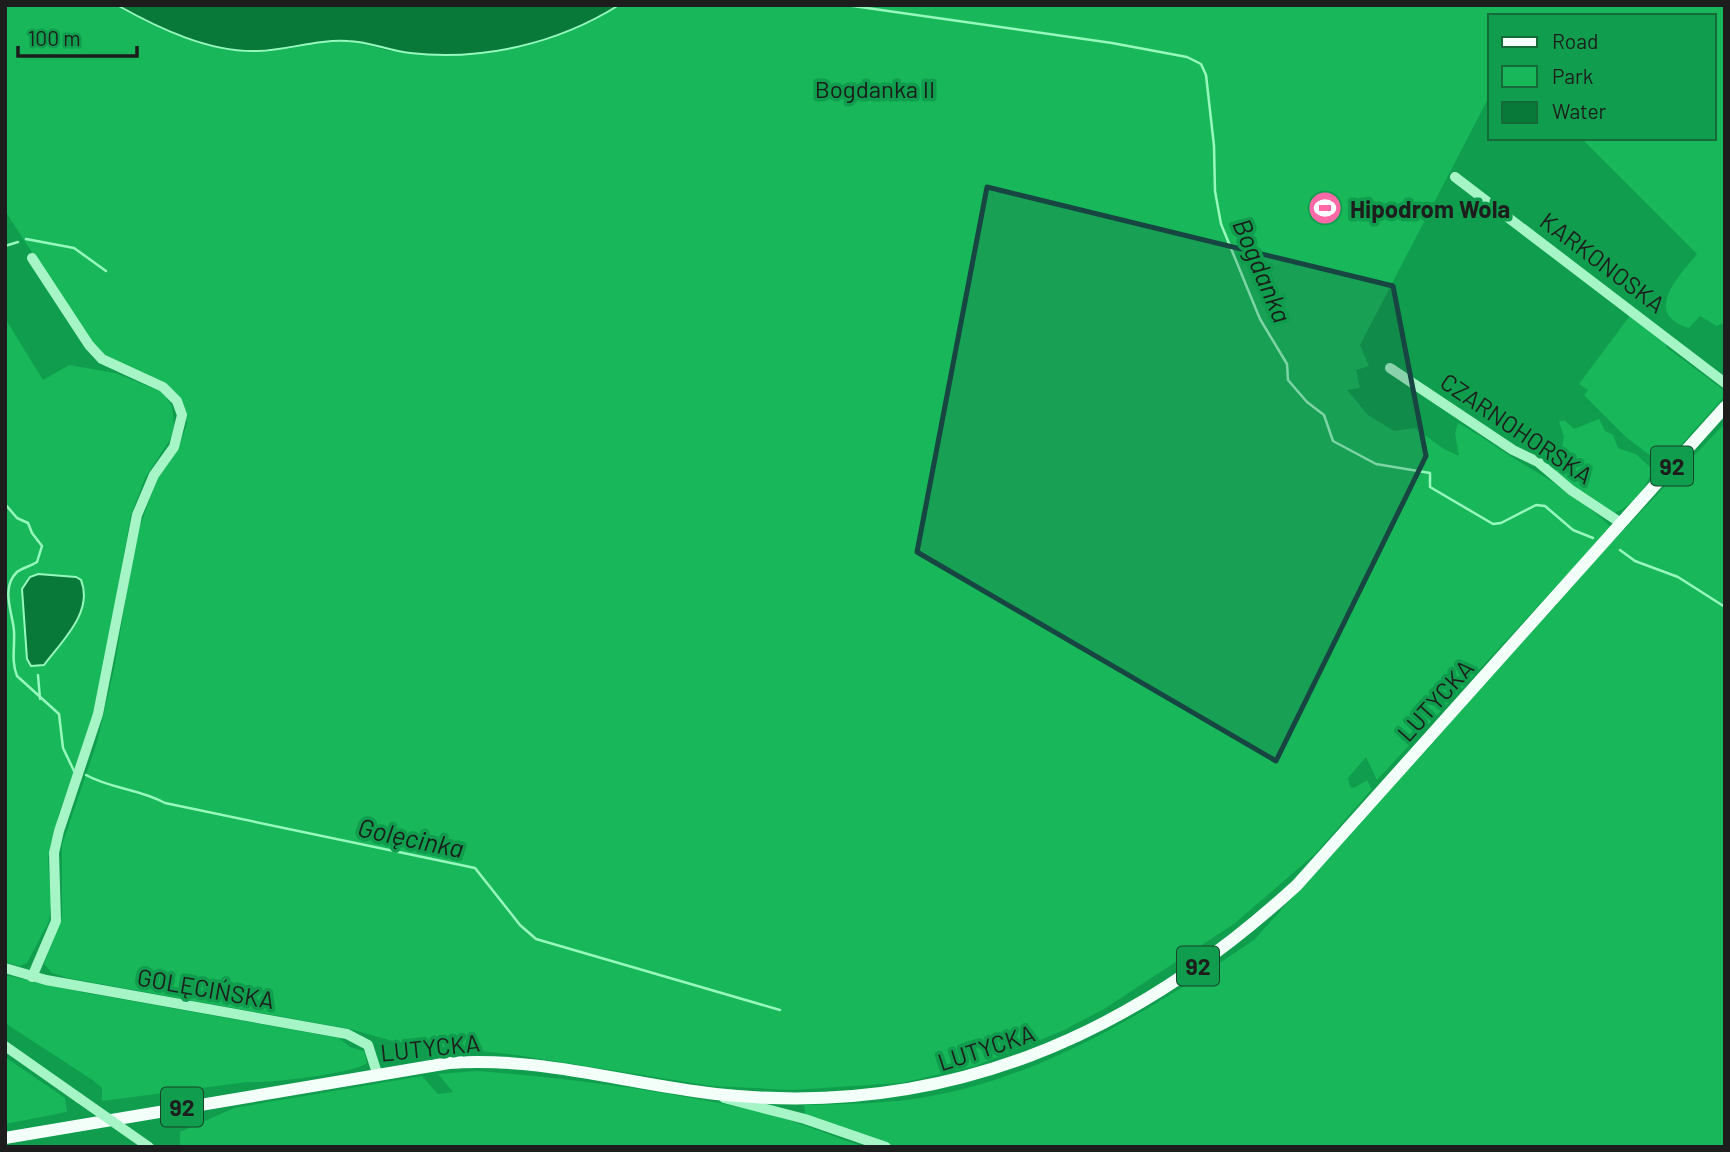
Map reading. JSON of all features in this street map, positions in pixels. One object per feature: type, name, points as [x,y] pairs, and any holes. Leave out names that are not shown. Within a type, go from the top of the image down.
[{"type":"main road","name":"LUTYCKA","points":[[5,1138],[377,1073],[449,1063],[495,1062],[698,1092],[799,1098],[907,1091],[1001,1068],[1107,1021],[1196,967],[1251,926],[1308,874],[1725,407]]},
{"type":"street","name":"KARKONOSKA","points":[[1455,177],[1725,383]]},
{"type":"street","points":[[32,258],[74,324],[102,359],[163,387],[177,401],[182,415],[182,426],[174,447],[148,486],[137,515],[98,714],[58,831],[54,853],[56,921],[32,977]]},
{"type":"street","name":"CZARNOHORSKA","points":[[1390,368],[1513,450],[1538,462],[1571,490],[1621,523]]},
{"type":"street","name":"GOLĘCIŃSKA","points":[[5,968],[32,977],[347,1034],[368,1045],[377,1073]]},
{"type":"street","points":[[5,1046],[149,1147]]},
{"type":"street","points":[[698,1092],[805,1119],[886,1147]]},
{"type":"street","points":[[799,1098],[797,1111],[805,1119]]},
{"type":"highlighted area","points":[[987,187],[1393,286],[1426,456],[1276,761],[917,552]]},
{"type":"green space","name":"Bogdanka II","points":[[5,5],[144,5],[290,47],[321,40],[352,41],[389,51],[556,34],[613,9],[614,5],[1725,5],[1725,322],[1717,326],[1700,316],[1689,328],[1675,322],[1668,313],[1666,304],[1669,294],[1674,283],[1697,254],[1583,140],[1716,140],[1716,14],[1488,14],[1488,99],[1360,345],[1369,366],[1356,370],[1360,388],[1347,390],[1368,415],[1394,431],[1415,428],[1444,449],[1459,456],[1455,433],[1458,423],[1569,493],[1611,527],[1377,780],[1366,757],[1348,778],[1350,787],[1354,788],[1367,780],[1372,789],[1315,854],[1234,924],[1104,1009],[1062,1031],[975,1066],[901,1083],[792,1090],[712,1086],[516,1055],[396,1042],[350,1029],[52,973],[44,964],[62,917],[62,845],[97,742],[114,669],[136,538],[156,481],[180,443],[187,424],[185,410],[170,388],[160,380],[115,363],[92,344],[5,211]]},
{"type":"green space","points":[[1632,313],[1666,341],[1666,347],[1725,391],[1725,396],[1663,465],[1627,438],[1584,395],[1588,390],[1579,384]]},
{"type":"green space","points":[[5,318],[43,380],[69,365],[115,373],[162,392],[172,406],[174,425],[171,438],[145,478],[131,515],[94,717],[58,816],[48,858],[51,903],[49,921],[27,963],[20,966],[5,962]]},
{"type":"green space","points":[[1599,419],[1605,431],[1613,435],[1618,448],[1636,454],[1652,469],[1637,496],[1613,513],[1554,474],[1557,468],[1565,466],[1544,444],[1552,439],[1557,447],[1562,447],[1564,437],[1559,421],[1565,421],[1574,429]]},
{"type":"green space","points":[[1725,423],[1725,1147],[898,1147],[805,1115],[804,1105],[915,1099],[975,1086],[1017,1072],[1059,1055],[1140,1013],[1254,940],[1614,540]]},
{"type":"green space","points":[[5,975],[86,993],[339,1038],[350,1047],[364,1051],[367,1063],[310,1077],[248,1082],[102,1101],[102,1088],[94,1081],[5,1023]]},
{"type":"green space","points":[[5,1057],[65,1098],[67,1112],[5,1124]]},
{"type":"green space","points":[[477,1071],[547,1077],[688,1097],[758,1111],[864,1147],[180,1145],[180,1132],[234,1108],[422,1076],[438,1094],[453,1092],[438,1074]]},
{"type":"water","points":[[117,5],[619,5],[570,30],[518,47],[491,52],[437,55],[402,52],[348,41],[240,51],[185,37]]},
{"type":"water","points":[[38,574],[76,577],[81,580],[84,592],[79,615],[67,636],[44,665],[31,666],[27,659],[22,589],[30,577]]},
{"type":"waterway","name":"Bogdanka","points":[[846,5],[1112,43],[1187,57],[1201,64],[1206,75],[1214,146],[1215,191],[1221,224],[1260,319],[1287,364],[1288,380],[1307,402],[1324,415],[1333,441],[1376,464],[1430,473],[1430,487],[1493,524],[1501,523],[1536,505],[1545,506],[1573,530],[1593,538]]},
{"type":"waterway","points":[[26,239],[74,248],[106,271]]},
{"type":"waterway","points":[[5,246],[18,242]]},
{"type":"waterway","name":"Golęcinka","points":[[5,504],[17,518],[28,523],[42,546],[37,562],[17,572],[9,586],[15,670],[17,676],[59,714],[63,748],[74,771]]},
{"type":"waterway","name":"Bogdanka","points":[[1620,550],[1635,561],[1678,577],[1725,607]]},
{"type":"waterway","points":[[38,675],[40,699]]},
{"type":"waterway","name":"Golęcinka","points":[[86,775],[165,803],[475,868],[520,925],[536,939],[780,1010]]},
{"type":"place","name":"Hipodrom Wola","points":[[1325,208]]}]
